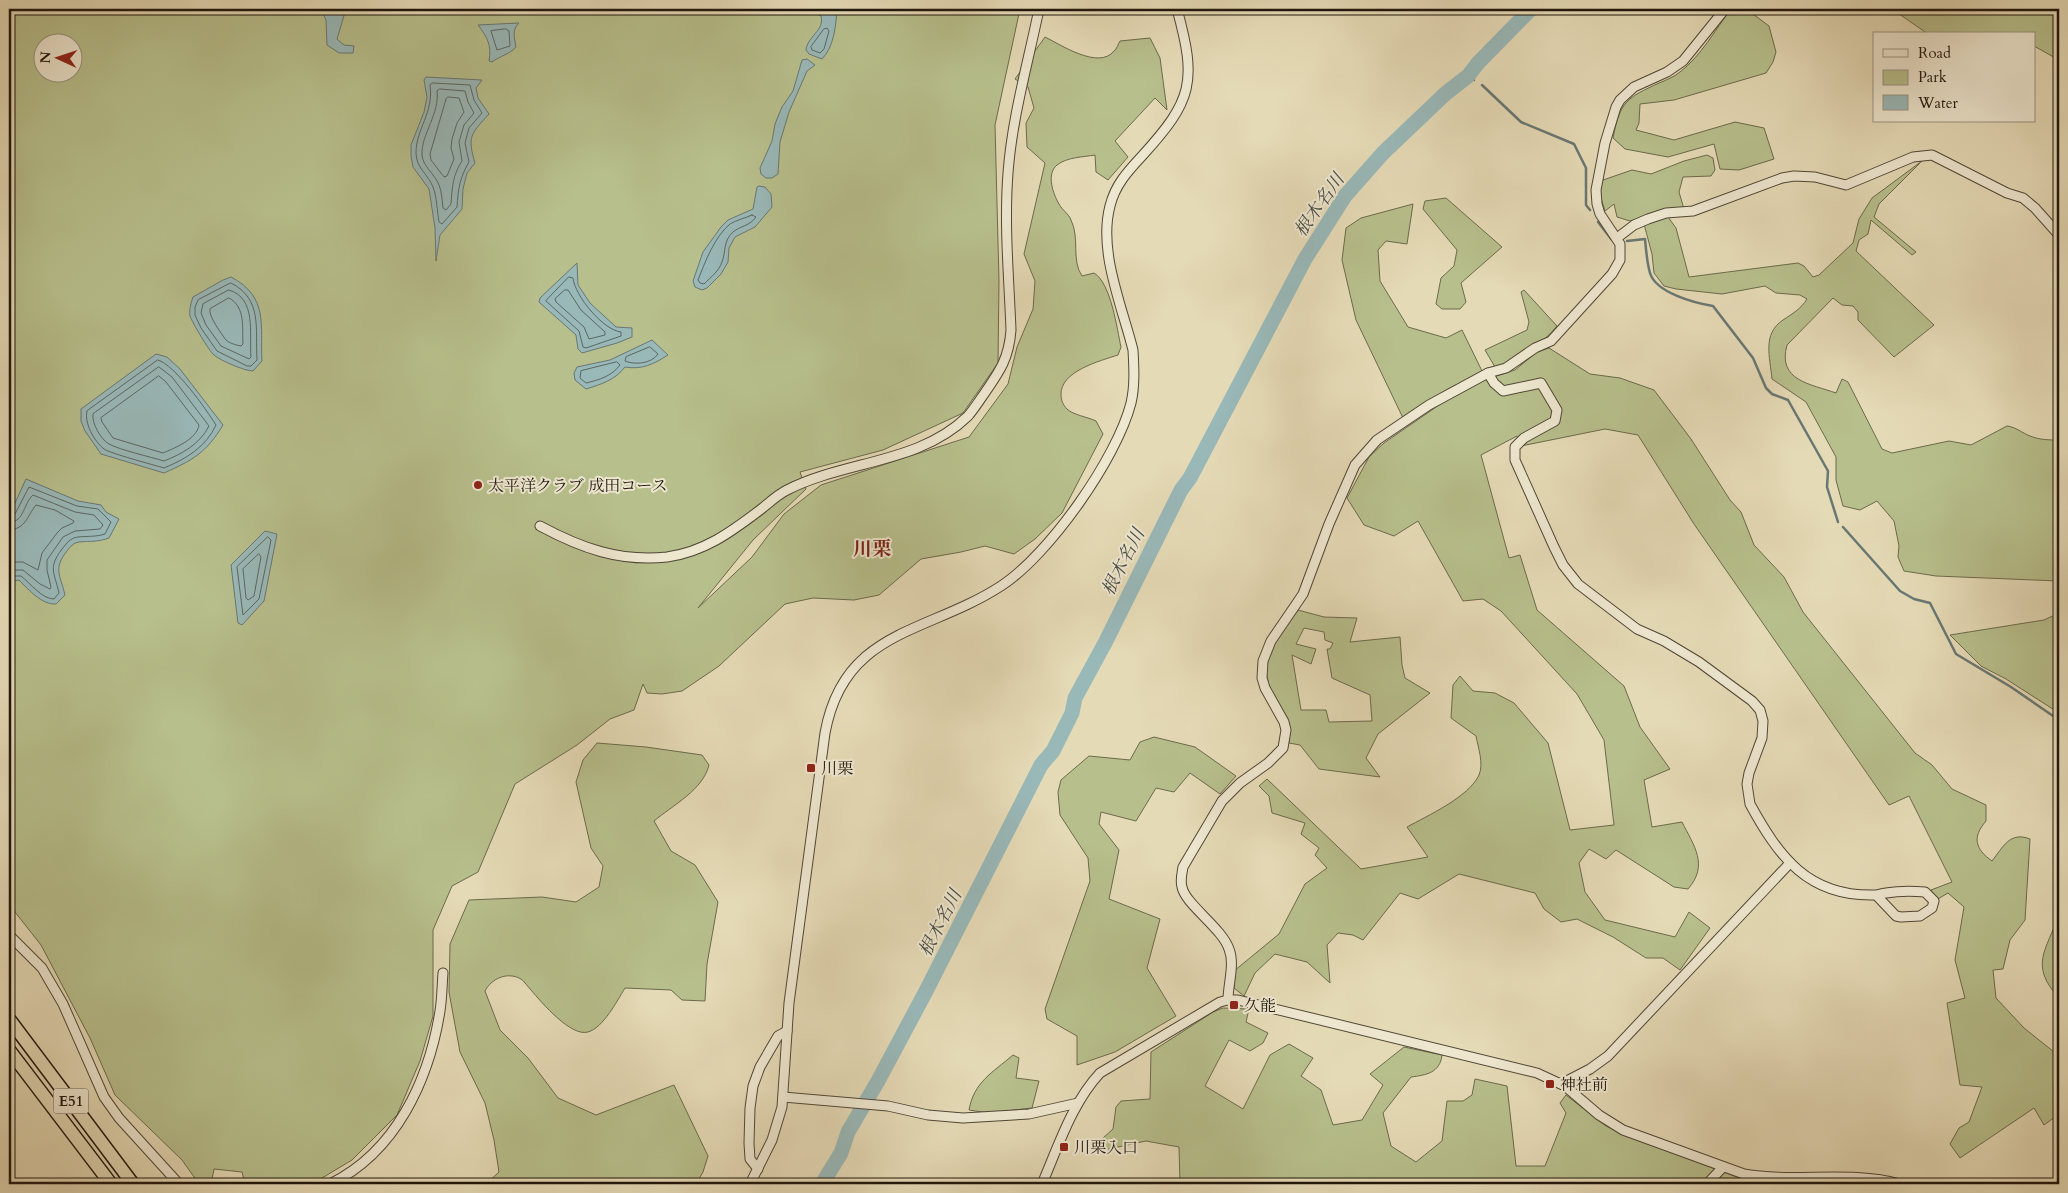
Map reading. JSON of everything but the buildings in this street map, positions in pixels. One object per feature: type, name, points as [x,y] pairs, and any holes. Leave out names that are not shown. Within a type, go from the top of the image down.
[{"type":"highway","name":"E51","points":[[9,1019],[133,1184]]},
{"type":"highway","name":"E51","points":[[9,1050],[111,1184]]},
{"type":"street","points":[[540,526],[590,550],[610,554],[641,558],[666,557],[689,553],[716,542],[792,487],[850,468],[906,453],[926,445],[949,432],[969,415],[1004,365],[1009,349],[1011,330],[1006,202],[1008,171],[1014,128],[1039,9]]},
{"type":"street","points":[[750,1184],[772,1140],[779,1120],[783,1097],[787,1030],[825,733],[831,706],[840,686],[855,665],[874,649],[898,635],[980,598],[1004,585],[1024,568],[1072,514],[1091,485],[1117,438],[1125,419],[1134,381],[1133,358],[1108,253],[1107,220],[1119,182],[1172,121],[1185,96],[1189,74],[1188,55],[1178,9]]},
{"type":"street","points":[[1228,1000],[1229,949],[1224,940],[1184,892],[1181,879],[1184,864],[1222,801],[1240,783],[1268,763],[1283,748],[1285,742],[1284,722],[1265,688],[1262,678],[1263,661],[1266,651],[1303,594],[1355,465],[1367,449],[1377,440],[1429,404],[1488,373],[1506,368],[1535,348],[1551,341],[1618,266],[1621,252],[1617,238],[1600,214],[1596,190],[1605,143],[1616,107],[1620,100],[1634,87],[1667,72],[1683,61],[1726,9]]},
{"type":"street","points":[[1617,238],[1634,225],[1648,219],[1666,213],[1693,211],[1782,178],[1806,176],[1846,184],[1913,157],[1926,155],[1941,158],[2007,193],[2023,198],[2035,208],[2059,235]]},
{"type":"street","points":[[1488,373],[1494,384],[1503,391],[1541,383],[1557,410],[1555,422],[1524,438],[1516,447],[1516,460],[1554,547],[1578,584],[1637,629],[1664,641],[1699,662],[1752,701],[1760,710],[1763,721],[1762,738],[1749,773],[1748,797],[1770,839],[1790,863],[1817,884],[1836,892],[1876,895],[1925,892],[1934,901],[1932,908],[1920,916],[1901,917],[1896,916],[1876,895]]},
{"type":"street","points":[[1560,1084],[1590,1069],[1608,1056],[1790,863]]},
{"type":"street","points":[[9,935],[42,968],[63,1004],[104,1097],[119,1118],[179,1184]]},
{"type":"street","points":[[330,1184],[344,1177],[371,1155],[393,1133],[408,1110],[430,1052],[440,1011],[443,973]]},
{"type":"street","points":[[1042,1184],[1078,1103],[1087,1088],[1100,1073],[1220,1002],[1228,1000],[1238,1000],[1537,1073],[1560,1084],[1611,1124],[1623,1130],[1744,1174],[1763,1178],[1856,1178],[1885,1180],[1900,1184]]},
{"type":"street","points":[[758,1169],[750,1160],[750,1108],[753,1086],[760,1067],[778,1036],[787,1030]]},
{"type":"street","points":[[783,1097],[881,1106],[905,1109],[928,1116],[963,1118],[1029,1114],[1078,1103]]},
{"type":"street","points":[[1707,1184],[1724,1167]]},
{"type":"green space","name":"太平洋クラブ 成田コース","points":[[9,9],[1020,9],[995,125],[999,281],[998,363],[963,413],[883,450],[800,472],[806,489],[753,540],[698,608],[752,557],[784,514],[821,485],[969,437],[1008,384],[1017,347],[1033,309],[1035,281],[1024,254],[1045,163],[1027,147],[1026,123],[1034,108],[1028,87],[1015,79],[1045,37],[1080,54],[1099,58],[1107,56],[1114,51],[1120,41],[1150,38],[1160,58],[1167,110],[1155,98],[1115,141],[1128,157],[1108,180],[1096,172],[1095,155],[1061,162],[1052,173],[1051,179],[1055,195],[1074,227],[1079,270],[1082,276],[1094,273],[1105,286],[1121,347],[1118,355],[1082,368],[1067,379],[1062,387],[1061,399],[1063,404],[1073,413],[1096,421],[1103,434],[1062,513],[1035,539],[1014,554],[985,546],[921,559],[879,595],[854,600],[813,598],[785,604],[719,666],[682,691],[662,694],[647,693],[643,684],[634,710],[610,719],[577,745],[515,784],[478,872],[452,886],[433,930],[433,1016],[420,1061],[397,1115],[352,1160],[312,1184],[245,1184],[242,1172],[214,1169],[211,1184],[199,1184],[182,1160],[115,1095],[90,1038],[41,945],[15,912],[9,896]]},
{"type":"green space","points":[[1731,9],[1756,9],[1753,14],[1769,26],[1776,52],[1773,62],[1766,73],[1674,100],[1640,104],[1639,123],[1636,130],[1674,140],[1735,122],[1764,128],[1774,159],[1739,170],[1720,169],[1714,144],[1668,157],[1625,149],[1613,138],[1622,108],[1632,97],[1675,75],[1688,66]]},
{"type":"green space","points":[[1892,9],[1983,9],[2004,13],[2021,9],[2059,9],[2059,60],[2036,47],[2036,32],[1925,32]]},
{"type":"green space","points":[[1707,155],[1713,158],[1715,170],[1711,176],[1683,177],[1679,192],[1684,209],[1663,211],[1630,221],[1617,217],[1614,204],[1605,211],[1599,192],[1603,180],[1632,170],[1651,174],[1684,161]]},
{"type":"green space","points":[[1922,161],[1879,204],[1874,217],[1916,252],[1912,255],[1871,220],[1868,234],[1859,240],[1856,251],[1934,325],[1894,357],[1858,320],[1858,312],[1853,306],[1842,305],[1833,298],[1787,345],[1785,357],[1787,366],[1798,379],[1836,393],[1842,379],[1848,382],[1882,449],[1892,453],[1949,441],[1971,445],[2007,426],[2037,438],[2059,440],[2059,581],[1936,576],[1904,571],[1898,557],[1899,546],[1894,521],[1877,501],[1860,510],[1843,506],[1836,480],[1836,457],[1806,402],[1772,379],[1769,346],[1772,332],[1776,326],[1805,303],[1807,299],[1800,295],[1776,293],[1765,286],[1722,294],[1676,289],[1664,286],[1654,273],[1652,254],[1644,224],[1659,217],[1668,217],[1676,228],[1689,277],[1798,263],[1804,266],[1813,277],[1819,275],[1853,243],[1859,219],[1872,198]]},
{"type":"green space","points":[[1446,198],[1502,247],[1461,283],[1466,302],[1460,309],[1442,309],[1436,304],[1441,278],[1454,266],[1457,250],[1423,209],[1425,201]]},
{"type":"green space","points":[[1413,204],[1407,244],[1386,241],[1378,250],[1380,281],[1408,327],[1446,338],[1462,330],[1482,371],[1448,389],[1403,418],[1356,320],[1342,260],[1346,228],[1361,218]]},
{"type":"green space","points":[[1524,290],[1557,326],[1529,351],[1495,367],[1485,350],[1527,330],[1529,322],[1521,292]]},
{"type":"green space","points":[[1549,348],[1590,374],[1620,378],[1654,390],[1691,439],[1730,500],[1741,512],[1754,545],[1784,577],[1803,612],[1915,753],[1932,765],[1952,789],[1986,805],[1986,821],[1977,838],[1977,843],[1982,852],[1992,861],[2012,839],[2023,837],[2030,839],[2025,920],[2010,940],[2003,969],[1993,970],[1996,998],[2024,1028],[2059,1056],[2059,1123],[2055,1117],[2044,1125],[2034,1108],[1960,1158],[1950,1144],[1959,1128],[1969,1122],[1982,1087],[1960,1085],[1947,1003],[1965,998],[1955,960],[1964,907],[1948,893],[1936,900],[1931,890],[1952,882],[1909,796],[1889,805],[1694,524],[1638,435],[1605,429],[1521,446],[1517,436],[1481,455],[1509,558],[1520,555],[1537,610],[1624,686],[1640,727],[1670,769],[1644,780],[1652,827],[1682,822],[1695,847],[1698,872],[1688,889],[1674,887],[1616,850],[1606,859],[1589,849],[1579,863],[1585,892],[1605,920],[1675,937],[1689,912],[1710,928],[1680,970],[1663,958],[1646,958],[1613,937],[1577,919],[1561,922],[1544,909],[1535,893],[1459,874],[1418,899],[1400,893],[1363,940],[1353,935],[1338,933],[1327,945],[1330,983],[1307,962],[1275,954],[1255,973],[1244,996],[1234,988],[1234,971],[1279,934],[1305,884],[1327,868],[1315,855],[1319,848],[1301,834],[1305,823],[1272,813],[1269,796],[1259,786],[1267,779],[1361,869],[1428,857],[1407,827],[1436,812],[1466,791],[1479,775],[1481,766],[1476,736],[1451,718],[1453,685],[1460,676],[1473,691],[1495,693],[1514,703],[1548,743],[1570,830],[1614,825],[1604,740],[1577,694],[1501,611],[1483,599],[1463,601],[1418,521],[1394,536],[1364,525],[1347,498],[1369,457],[1384,443],[1452,396],[1484,380],[1515,370],[1537,352]]},
{"type":"green space","points":[[1298,610],[1324,617],[1357,618],[1350,642],[1400,637],[1405,678],[1430,693],[1378,734],[1366,758],[1380,777],[1319,769],[1300,745],[1289,743],[1285,724],[1267,677],[1266,665],[1273,645]],"holes":[[[1304,628],[1324,632],[1325,640],[1333,643],[1330,649],[1327,649],[1332,678],[1370,695],[1372,721],[1329,722],[1326,710],[1301,710],[1292,655],[1311,664],[1316,649],[1296,644]]]},
{"type":"green space","points":[[2059,613],[2059,713],[2006,679],[1981,666],[1950,635],[2044,620]]},
{"type":"green space","points":[[1154,737],[1195,747],[1236,776],[1220,794],[1190,773],[1174,792],[1156,788],[1136,821],[1101,812],[1099,824],[1119,850],[1109,899],[1160,919],[1147,968],[1176,1016],[1115,1052],[1077,1065],[1077,1036],[1047,1019],[1045,1009],[1090,881],[1088,858],[1060,815],[1058,792],[1061,780],[1089,756],[1130,760],[1140,742]]},
{"type":"green space","points":[[597,743],[646,747],[702,755],[709,765],[701,782],[654,821],[671,851],[695,865],[718,902],[707,964],[705,1001],[682,1000],[671,990],[625,988],[599,1025],[588,1032],[581,1032],[557,1018],[521,979],[505,976],[491,983],[485,991],[500,1030],[528,1058],[558,1098],[596,1115],[674,1085],[708,1156],[703,1172],[696,1184],[486,1184],[499,1172],[485,1103],[460,1052],[449,992],[450,944],[469,900],[542,897],[576,902],[599,887],[603,866],[591,848],[576,782],[583,760]]},
{"type":"green space","points":[[2059,915],[2059,998],[2050,986],[2042,967],[2045,948]]},
{"type":"green space","points":[[1223,1008],[1249,1009],[1246,1022],[1268,1033],[1263,1043],[1250,1051],[1229,1040],[1205,1086],[1243,1109],[1270,1055],[1289,1044],[1313,1058],[1301,1076],[1321,1090],[1333,1125],[1362,1120],[1383,1085],[1370,1074],[1404,1047],[1442,1055],[1438,1066],[1431,1072],[1411,1077],[1383,1113],[1391,1146],[1416,1162],[1442,1141],[1447,1101],[1463,1101],[1472,1095],[1475,1079],[1507,1086],[1516,1166],[1545,1166],[1566,1113],[1560,1103],[1566,1095],[1606,1126],[1745,1180],[1854,1184],[1180,1184],[1179,1147],[1146,1141],[1104,1150],[1102,1139],[1113,1129],[1116,1107],[1121,1101],[1150,1099],[1151,1052],[1213,1012]]},
{"type":"green space","points":[[1013,1055],[1019,1058],[1016,1078],[1039,1081],[1032,1108],[989,1113],[969,1110],[971,1100],[980,1085]]},
{"type":"water","points":[[321,9],[346,9],[337,39],[344,45],[354,46],[353,53],[339,53],[327,45],[326,20]]},
{"type":"water","points":[[813,9],[837,9],[832,42],[822,59],[809,54],[806,50],[809,41],[822,21],[821,16],[815,13]]},
{"type":"water","points":[[519,23],[514,31],[516,47],[492,62],[489,61],[490,50],[488,42],[478,25]]},
{"type":"water","points":[[807,59],[815,65],[807,71],[789,112],[780,142],[778,174],[772,178],[766,178],[761,174],[760,168],[772,141],[775,124],[782,107],[793,91],[802,60]]},
{"type":"water","points":[[426,77],[482,80],[476,88],[478,98],[489,114],[472,136],[471,147],[475,163],[467,173],[463,189],[462,209],[440,235],[436,261],[435,228],[429,189],[413,167],[411,156],[411,145],[424,112],[427,97],[424,80]]},
{"type":"water","points":[[757,187],[765,187],[771,194],[772,207],[755,227],[735,237],[729,248],[728,262],[721,274],[707,288],[702,290],[695,287],[693,281],[703,252],[728,220],[753,209]]},
{"type":"water","points":[[577,263],[578,285],[590,303],[616,327],[632,328],[632,337],[582,353],[578,349],[576,335],[539,302],[540,298]]},
{"type":"water","points":[[231,277],[252,294],[260,313],[262,361],[253,371],[233,365],[214,355],[190,316],[193,297]]},
{"type":"water","points":[[652,340],[668,355],[648,366],[637,368],[625,367],[612,378],[586,389],[575,380],[574,373],[577,367],[610,360]]},
{"type":"water","points":[[156,354],[167,357],[180,369],[223,425],[217,435],[198,455],[164,473],[101,454],[85,431],[81,421],[81,409]]},
{"type":"water","points":[[26,479],[78,501],[101,505],[106,512],[119,519],[109,538],[77,543],[72,545],[67,551],[59,567],[65,595],[56,604],[51,604],[41,599],[19,580],[9,582],[9,516]]},
{"type":"water","points":[[265,531],[277,534],[264,601],[242,625],[238,623],[231,565]]},
{"type":"waterway","name":"根木名川","points":[[822,1184],[841,1153],[848,1132],[878,1081],[925,993],[1041,765],[1053,751],[1072,713],[1075,698],[1105,643],[1181,490],[1190,478],[1305,259],[1345,196],[1383,153],[1445,94],[1468,76],[1478,63],[1531,9]]},
{"type":"waterway","name":"根木名川","points":[[1468,76],[1474,80]]},
{"type":"waterway","points":[[1482,85],[1521,122],[1574,144],[1586,168],[1586,205],[1590,210]]},
{"type":"waterway","points":[[1598,222],[1612,240]]},
{"type":"waterway","points":[[1627,241],[1645,239],[1650,273],[1660,286],[1687,300],[1713,306],[1753,358],[1766,388],[1772,394],[1788,400],[1828,471],[1827,487],[1838,522]]},
{"type":"waterway","points":[[1843,527],[1900,591],[1914,599],[1930,603],[1956,654],[2011,687],[2059,720]]},
{"type":"place","name":"太平洋クラブ 成田コース","points":[[478,485]]},
{"type":"place","name":"川栗","points":[[811,768]]},
{"type":"place","name":"久能","points":[[1234,1005]]},
{"type":"place","name":"神社前","points":[[1550,1084]]},
{"type":"place","name":"川栗入口","points":[[1064,1147]]},
{"type":"district","name":"川栗","points":[[872,548]]}]
